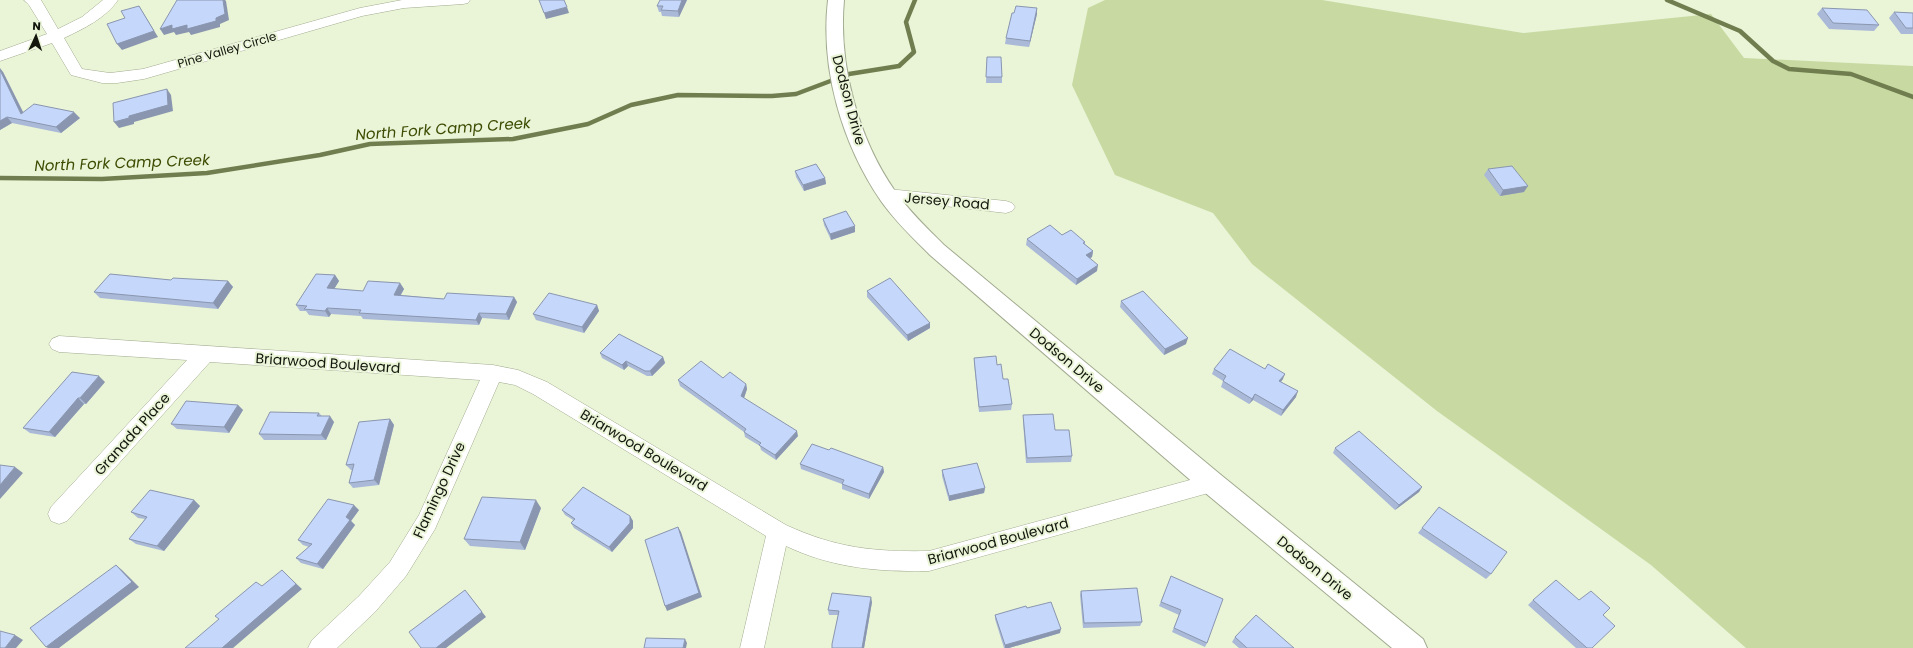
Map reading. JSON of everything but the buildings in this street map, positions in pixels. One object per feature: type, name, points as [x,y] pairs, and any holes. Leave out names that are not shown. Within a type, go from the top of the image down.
[{"type":"street","name":"Pine Valley Circle","points":[[31,0],[35,2],[76,72],[94,78],[118,79],[144,74],[360,12],[404,4],[463,0]]},
{"type":"street","points":[[0,56],[54,36],[84,22],[100,12],[112,0]]},
{"type":"street","name":"Dodson Drive","points":[[836,0],[834,30],[840,77],[854,130],[868,163],[888,195],[910,223],[937,250],[1212,483],[1413,648]]},
{"type":"street","name":"Jersey Road","points":[[888,195],[1006,206]]},
{"type":"street","name":"Briarwood Boulevard","points":[[59,344],[204,355],[493,373],[518,378],[540,388],[778,532],[812,547],[851,558],[891,562],[928,560],[1212,483]]},
{"type":"street","name":"Granada Place","points":[[59,514],[204,355]]},
{"type":"street","name":"Flamingo Drive","points":[[320,648],[367,604],[398,569],[427,522],[493,373]]},
{"type":"street","points":[[752,648],[778,532]]},
{"type":"green space","points":[[1105,0],[1322,0],[1523,33],[1711,14],[1744,58],[1913,66],[1913,648],[1746,648],[1651,565],[1437,411],[1252,264],[1213,213],[1115,175],[1072,85],[1088,8]]},
{"type":"waterway","name":"North Fork Camp Creek","points":[[0,178],[102,179],[207,173],[320,155],[370,144],[513,139],[588,124],[631,105],[678,95],[772,96],[796,94],[849,74],[899,66],[914,52],[906,22],[915,0]]},
{"type":"waterway","name":"North Fork Camp Creek","points":[[1667,0],[1740,31],[1773,61],[1789,69],[1851,74],[1913,97]]}]
